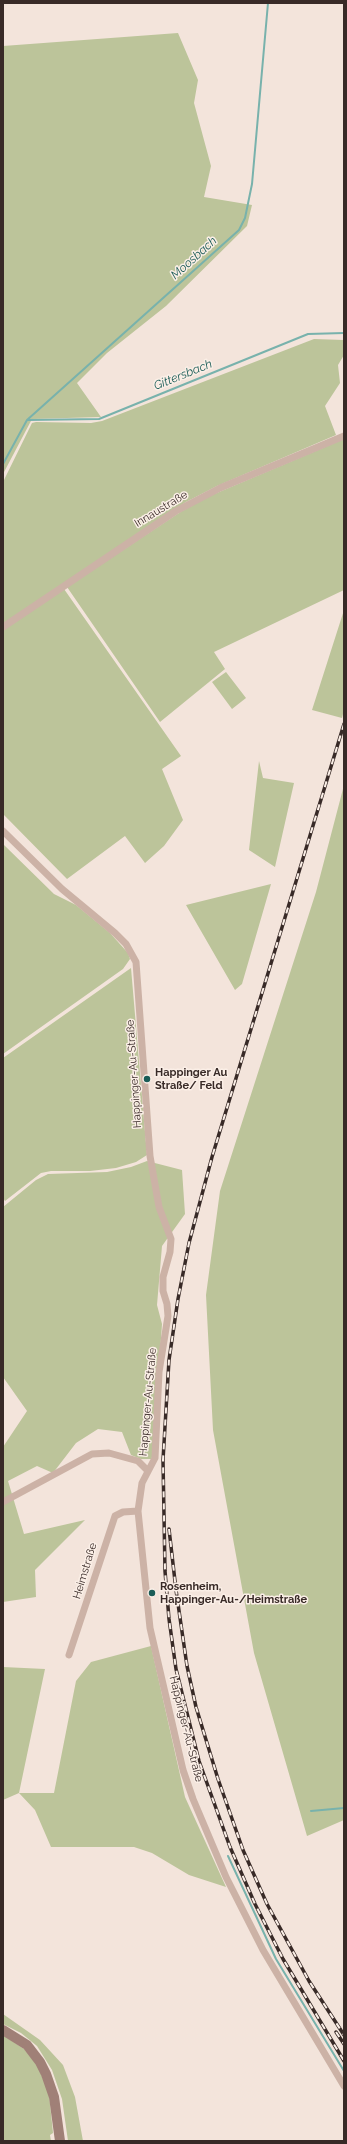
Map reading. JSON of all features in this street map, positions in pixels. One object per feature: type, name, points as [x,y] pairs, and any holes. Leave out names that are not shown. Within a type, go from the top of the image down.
[{"type":"main road","points":[[3,2030],[26,2046],[40,2062],[51,2084],[60,2138]]},
{"type":"street","name":"Innaustraße","points":[[3,627],[176,511],[220,488],[344,436]]},
{"type":"street","name":"Happinger-Au-Straße","points":[[3,831],[62,889],[120,938],[131,951],[136,962],[150,1156],[159,1208],[171,1239],[170,1252],[163,1278],[163,1292],[167,1304],[168,1316],[159,1372],[155,1458],[142,1483],[138,1511],[150,1628],[172,1728],[193,1799],[226,1877],[263,1950],[344,2086]]},
{"type":"street","points":[[3,1502],[92,1454],[109,1453],[138,1461],[148,1471]]},
{"type":"street","name":"Heimstraße","points":[[69,1655],[115,1516],[123,1512],[138,1511]]},
{"type":"green space","points":[[178,33],[198,80],[194,103],[211,166],[204,197],[252,205],[247,226],[166,306],[107,353],[77,383],[101,417],[32,419],[3,474],[3,46]]},
{"type":"green space","points":[[314,339],[344,340],[344,355],[338,365],[340,383],[325,406],[336,435],[217,486],[186,502],[3,624],[3,482],[32,423],[91,423],[102,421]]},
{"type":"green space","points":[[344,439],[344,590],[214,652],[225,669],[160,722],[67,587],[182,511],[212,495]]},
{"type":"green space","points":[[64,589],[181,756],[162,769],[183,820],[164,846],[145,863],[125,836],[67,879],[3,814],[3,630]]},
{"type":"green space","points":[[344,610],[344,710],[342,718],[312,710]]},
{"type":"green space","points":[[226,672],[246,698],[232,709],[212,682]]},
{"type":"green space","points":[[259,761],[263,778],[294,783],[275,867],[249,850]]},
{"type":"green space","points":[[344,785],[344,1820],[307,1836],[254,1653],[213,1430],[206,1295],[220,1191],[316,892]]},
{"type":"green space","points":[[3,844],[54,894],[76,905],[110,933],[128,953],[130,959],[123,969],[3,1054]]},
{"type":"green space","points":[[271,884],[242,984],[235,990],[186,905]]},
{"type":"green space","points":[[131,968],[147,1155],[136,1162],[116,1168],[90,1171],[51,1171],[41,1173],[5,1201],[3,1198],[3,1058]]},
{"type":"green space","points":[[147,1161],[182,1170],[185,1214],[162,1246],[157,1305],[162,1324],[153,1456],[151,1459],[141,1459],[131,1455],[122,1432],[98,1429],[76,1443],[53,1473],[37,1466],[8,1481],[24,1534],[85,1520],[35,1570],[36,1597],[3,1602],[3,1447],[27,1411],[3,1377],[3,1207],[36,1180],[48,1174],[107,1172],[131,1167]]},
{"type":"green space","points":[[151,1646],[185,1797],[226,1887],[189,1875],[152,1853],[134,1847],[51,1847],[35,1810],[19,1793],[54,1793],[76,1681],[91,1662]]},
{"type":"green space","points":[[3,1667],[45,1669],[19,1793],[3,1800]]},
{"type":"green space","points":[[3,2014],[40,2040],[63,2065],[75,2097],[83,2141],[68,2141],[62,2099],[52,2070],[37,2046],[21,2033],[3,2024]]},
{"type":"green space","points":[[3,2035],[24,2049],[37,2064],[49,2094],[53,2133],[50,2135],[51,2141],[3,2141]]},
{"type":"waterway","name":"Moosbach","points":[[3,464],[27,420],[239,230],[245,218],[252,184],[268,3]]},
{"type":"waterway","name":"Gittersbach","points":[[28,420],[99,419],[308,334],[344,333]]},
{"type":"waterway","points":[[311,1811],[344,1808]]},
{"type":"waterway","points":[[228,1856],[276,1959],[344,2071]]},
{"type":"railway","points":[[344,724],[212,1157],[189,1243],[178,1299],[169,1360],[163,1460],[165,1571],[169,1619],[176,1669],[199,1761],[230,1847],[255,1904],[283,1959],[344,2061]]},
{"type":"railway","points":[[169,1529],[187,1666],[196,1707],[218,1779],[243,1850],[267,1904],[309,1981],[344,2035]]},
{"type":"railway","points":[[336,2032],[344,2044]]},
{"type":"place","name":"Happinger Au Straße/ Feld","points":[[147,1079]]},
{"type":"place","name":"Rosenheim, Happinger-Au-/Heimstraße","points":[[152,1593]]}]
